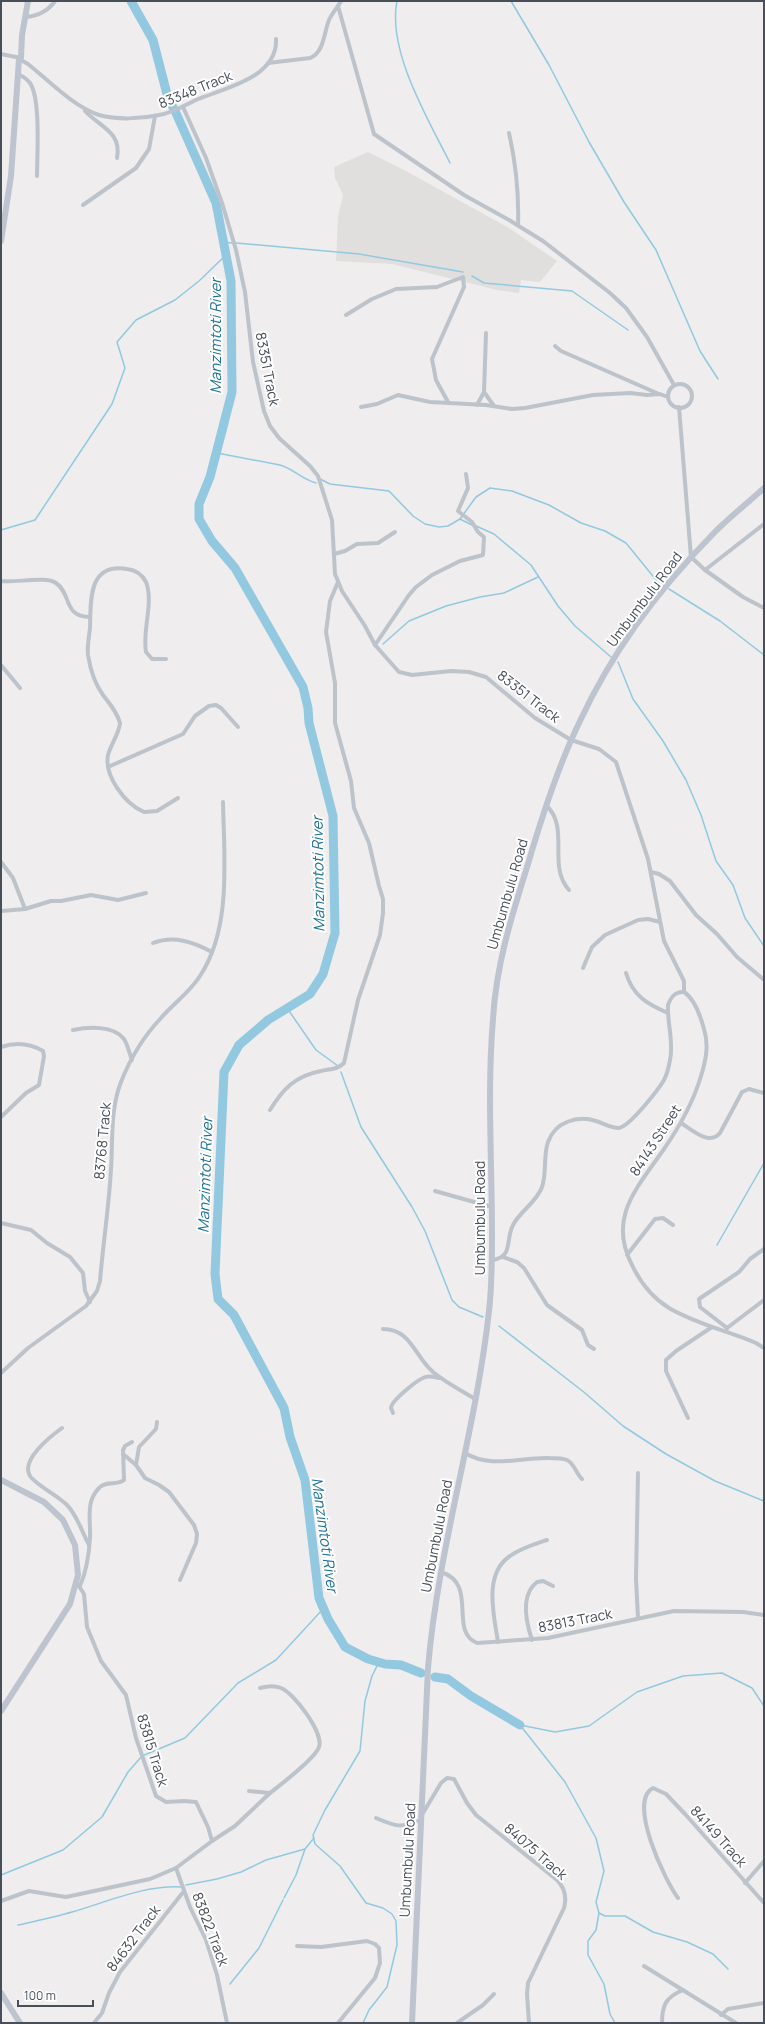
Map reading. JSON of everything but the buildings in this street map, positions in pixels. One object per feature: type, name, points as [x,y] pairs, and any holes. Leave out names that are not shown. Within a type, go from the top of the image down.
[{"type":"main road","points":[[1,242],[12,169],[18,74],[28,1]]},
{"type":"main road","name":"Umbumbulu Road","points":[[412,2023],[428,1668],[433,1616],[475,1399],[490,1308],[492,1260],[491,1039],[496,981],[507,933],[547,806],[571,740],[606,671],[635,626],[691,557],[721,525],[764,488]]},
{"type":"main road","points":[[1,1480],[44,1502],[63,1520],[75,1545],[78,1575],[78,1584],[70,1604],[1,1711]]},
{"type":"main road","points":[[1,1993],[20,2023]]},
{"type":"street","points":[[25,18],[39,15],[50,8],[55,1]]},
{"type":"street","points":[[268,63],[310,58],[314,55],[323,40],[330,18],[341,1]]},
{"type":"street","points":[[338,6],[374,134],[464,195],[518,225],[559,253],[610,293],[626,308],[658,355],[674,385]]},
{"type":"street","name":"83348 Track","points":[[20,59],[83,107],[95,113],[110,117],[155,116],[168,113],[251,78],[268,63],[276,51],[276,39]]},
{"type":"street","points":[[1,54],[20,59]]},
{"type":"street","points":[[18,74],[30,83],[34,92],[36,109],[37,176]]},
{"type":"street","points":[[83,107],[112,134],[118,147],[117,158]]},
{"type":"street","name":"83351 Track","points":[[183,107],[206,158],[223,206],[236,250],[244,292],[252,362],[264,410],[270,426],[279,438],[310,466],[318,476],[332,520],[335,574],[342,591],[365,626],[375,645],[396,670],[406,675],[450,671],[469,672],[486,676],[536,718],[571,740],[599,749],[616,762],[619,766],[651,872],[664,941],[684,981],[684,992]]},
{"type":"street","points":[[84,206],[136,168],[149,149],[155,116]]},
{"type":"street","points":[[509,133],[517,176],[519,203],[518,225]]},
{"type":"street","points":[[346,315],[372,299],[396,289],[437,287],[463,276],[464,287],[432,359],[436,380],[448,402]]},
{"type":"street","points":[[477,405],[484,392],[486,333]]},
{"type":"street","points":[[555,346],[668,397]]},
{"type":"street","points":[[680,384],[686,386],[691,394],[688,404],[679,407],[670,403],[668,397],[669,390],[674,385],[680,384]]},
{"type":"street","points":[[484,392],[494,406]]},
{"type":"street","points":[[361,407],[377,404],[398,395],[430,402],[525,408],[593,395],[630,393],[647,395],[660,394]]},
{"type":"street","points":[[679,407],[691,557],[705,570],[744,597],[764,608]]},
{"type":"street","points":[[375,645],[416,587],[432,575],[460,562],[481,556],[484,553],[485,538],[478,532],[472,522],[458,513],[458,509],[468,488],[466,474]]},
{"type":"street","points":[[705,570],[764,524]]},
{"type":"street","points":[[334,554],[345,551],[357,544],[378,543],[395,532]]},
{"type":"street","points":[[166,659],[152,659],[146,652],[147,588],[143,578],[137,572],[119,568],[106,572],[102,575],[92,591],[88,648],[91,668],[102,693],[115,710],[120,723],[109,754],[108,767],[110,774],[120,791],[129,802],[140,810],[153,812],[178,798]]},
{"type":"street","points":[[1,581],[15,583],[43,579],[53,581],[63,591],[75,613],[81,616],[90,617]]},
{"type":"street","points":[[270,1110],[286,1087],[294,1080],[304,1075],[338,1068],[344,1063],[358,1000],[380,935],[383,913],[383,899],[369,843],[354,808],[351,781],[335,723],[335,684],[326,632],[330,601],[339,581]]},
{"type":"street","points":[[1,665],[20,688]]},
{"type":"street","points":[[108,767],[182,734],[195,716],[209,706],[215,705],[221,708],[238,727]]},
{"type":"street","name":"83768 Track","points":[[1,1373],[28,1348],[90,1302],[97,1291],[100,1281],[115,1101],[121,1082],[143,1039],[200,978],[212,952],[220,923],[225,882],[223,802]]},
{"type":"street","points":[[547,806],[557,823],[559,833],[557,846],[558,859],[563,881],[569,890]]},
{"type":"street","points":[[1,862],[13,878],[25,909]]},
{"type":"street","points":[[651,872],[659,874],[670,881],[696,915],[717,934],[737,957],[763,979]]},
{"type":"street","points":[[1,912],[25,909],[51,901],[91,895],[113,900],[146,893]]},
{"type":"street","points":[[583,968],[592,947],[605,935],[638,920],[660,922]]},
{"type":"street","points":[[153,943],[178,939],[187,941],[212,952]]},
{"type":"street","points":[[626,973],[632,989],[637,996],[649,1005],[668,1013]]},
{"type":"street","name":"84143 Street","points":[[503,1257],[506,1251],[510,1230],[518,1216],[540,1192],[544,1180],[546,1147],[551,1136],[558,1127],[568,1122],[582,1119],[596,1121],[614,1127],[623,1126],[632,1119],[663,1082],[671,1058],[668,1013],[670,998],[675,993],[684,992],[689,996],[701,1018],[708,1041],[704,1066],[681,1123],[630,1197],[622,1227],[623,1243],[627,1255],[640,1280],[656,1298],[670,1308],[712,1327],[726,1329],[756,1342],[764,1348]]},
{"type":"street","points":[[73,1030],[102,1029],[117,1034],[124,1039],[132,1060]]},
{"type":"street","points":[[1,1047],[11,1044],[27,1044],[44,1053],[39,1084],[26,1093],[1,1117]]},
{"type":"street","points":[[681,1123],[706,1138],[715,1138],[720,1133],[742,1092],[750,1089],[764,1093]]},
{"type":"street","points":[[435,1191],[492,1207]]},
{"type":"street","points":[[627,1255],[655,1220],[663,1218],[673,1225]]},
{"type":"street","points":[[1,1223],[31,1230],[47,1243],[59,1249],[81,1268],[85,1292],[90,1302]]},
{"type":"street","points":[[764,1249],[750,1259],[739,1272],[699,1299],[698,1305],[726,1329],[764,1300]]},
{"type":"street","points":[[492,1260],[503,1257],[516,1262],[524,1268],[547,1305],[579,1327],[584,1332],[588,1345],[594,1349]]},
{"type":"street","points":[[688,1418],[666,1371],[666,1360],[676,1351],[712,1327]]},
{"type":"street","points":[[383,1329],[394,1330],[405,1336],[428,1367],[441,1378],[475,1399]]},
{"type":"street","points":[[393,1413],[391,1408],[393,1401],[420,1379],[427,1376],[441,1378]]},
{"type":"street","points":[[136,1465],[139,1447],[156,1429],[157,1422]]},
{"type":"street","points":[[62,1428],[40,1446],[30,1463],[29,1474],[32,1478],[56,1494],[68,1506],[89,1546]]},
{"type":"street","points":[[78,1584],[87,1566],[89,1516],[92,1498],[101,1486],[123,1481],[125,1478],[123,1454],[125,1446],[132,1442]]},
{"type":"street","points":[[465,1453],[484,1461],[495,1462],[531,1458],[565,1459],[570,1462],[582,1479]]},
{"type":"street","points":[[123,1454],[136,1465],[143,1476],[163,1487],[174,1498],[191,1520],[197,1534],[196,1543],[180,1580]]},
{"type":"street","points":[[638,1473],[636,1536],[638,1618]]},
{"type":"street","points":[[498,1642],[492,1598],[493,1586],[498,1571],[510,1556],[547,1540]]},
{"type":"street","name":"83813 Track","points":[[441,1572],[451,1577],[459,1585],[464,1626],[468,1637],[477,1644],[532,1640],[576,1633],[674,1611],[743,1612],[764,1614]]},
{"type":"street","points":[[532,1640],[527,1620],[528,1596],[537,1582],[543,1581],[553,1586]]},
{"type":"street","name":"83815 Track","points":[[78,1584],[84,1594],[87,1627],[101,1661],[126,1695],[136,1738],[156,1796],[166,1802],[184,1800],[196,1802],[208,1827],[212,1841]]},
{"type":"street","points":[[1,1901],[29,1891],[60,1897],[86,1894],[150,1879],[176,1868],[235,1826],[314,1755],[320,1741],[315,1726],[287,1691],[274,1686],[260,1688]]},
{"type":"street","name":"84075 Track","points":[[421,1818],[440,1782],[447,1778],[454,1779],[467,1803],[480,1818],[557,1880],[563,1888],[565,1895],[564,1908],[527,1987],[529,2023]]},
{"type":"street","name":"84149 Track","points":[[678,1898],[668,1884],[661,1869],[645,1816],[646,1796],[648,1791],[654,1788],[666,1794],[764,1903]]},
{"type":"street","points":[[249,1791],[270,1793]]},
{"type":"street","points":[[376,1818],[396,1826],[421,1818]]},
{"type":"street","points":[[745,1882],[764,1861]]},
{"type":"street","name":"83822 Track","points":[[176,1868],[184,1891],[210,1952],[227,2023]]},
{"type":"street","name":"84632 Track","points":[[94,2023],[102,2013],[108,1994],[120,1972],[184,1891]]},
{"type":"street","points":[[297,1946],[333,1946],[367,1941],[375,1944],[379,1948],[380,1963],[375,1978],[338,2023]]},
{"type":"street","points":[[644,1966],[736,2023]]},
{"type":"street","points":[[662,2023],[667,2000],[671,1996],[683,1990]]},
{"type":"street","points":[[457,2023],[483,2005],[494,1994]]},
{"type":"street","points":[[721,2015],[728,2009],[764,2003]]},
{"type":"shaded area","points":[[368,152],[404,170],[509,228],[557,261],[540,282],[521,280],[519,293],[497,290],[392,264],[336,261],[338,216],[343,195],[335,178],[334,167]]},
{"type":"waterway","name":"Manzimtoti River","points":[[131,1],[153,40],[168,98],[216,203],[231,281],[232,392],[210,477],[199,504],[199,519],[212,541],[235,568],[303,687],[308,708],[309,723],[333,816],[335,933],[323,974],[310,994],[268,1020],[239,1045],[224,1072],[215,1274],[218,1299],[234,1315],[284,1408],[290,1437],[305,1480],[319,1598],[328,1619],[345,1647],[368,1659],[385,1664],[401,1665],[421,1673]]},
{"type":"waterway","points":[[397,1],[396,21],[398,41],[404,63],[421,106],[450,163]]},
{"type":"waterway","points":[[511,1],[549,65],[589,142],[624,202],[656,250],[700,351],[718,379]]},
{"type":"waterway","name":"Manzimtoti River","points":[[223,242],[232,243]]},
{"type":"waterway","points":[[236,243],[359,254],[463,272]]},
{"type":"waterway","points":[[1,530],[35,520],[112,404],[125,368],[117,342],[136,320],[175,300],[199,281],[226,255]]},
{"type":"waterway","points":[[472,276],[484,283],[572,291],[628,330]]},
{"type":"waterway","points":[[217,453],[280,465],[316,483]]},
{"type":"waterway","points":[[320,479],[330,484],[389,491],[413,516],[425,524],[439,527],[448,526],[460,519],[472,525]]},
{"type":"waterway","points":[[460,519],[476,497],[490,488],[512,491],[549,505],[581,523],[605,531],[626,543],[661,586]]},
{"type":"waterway","points":[[476,526],[494,534],[531,565],[558,606],[575,626],[611,657]]},
{"type":"waterway","points":[[383,644],[409,621],[446,606],[480,597],[504,593],[538,577]]},
{"type":"waterway","points":[[669,589],[720,621],[764,655]]},
{"type":"waterway","points":[[618,662],[633,699],[663,741],[686,780],[701,815],[716,861],[733,885],[745,918],[764,946]]},
{"type":"waterway","points":[[287,1008],[316,1050],[338,1066]]},
{"type":"waterway","points":[[341,1072],[361,1127],[412,1207],[425,1231],[452,1300],[459,1307],[483,1317]]},
{"type":"waterway","points":[[717,1245],[764,1163]]},
{"type":"waterway","points":[[499,1326],[585,1393],[623,1426],[666,1454],[715,1481],[764,1501]]},
{"type":"waterway","points":[[1,1875],[63,1850],[102,1817],[128,1772],[142,1756],[185,1738],[238,1683],[276,1660],[323,1609]]},
{"type":"waterway","points":[[363,2023],[369,2010],[387,1987],[397,1945],[396,1921],[392,1914],[383,1908],[366,1903],[340,1866],[315,1844],[313,1835],[325,1810],[360,1751],[365,1701],[372,1676],[379,1662]]},
{"type":"waterway","points":[[520,1725],[555,1732],[589,1726],[637,1692],[683,1676],[722,1673],[752,1688],[764,1706]]},
{"type":"waterway","points":[[435,1677],[448,1679],[471,1696],[520,1725]]},
{"type":"waterway","points":[[520,1725],[565,1782],[596,1838],[604,1871],[596,1902],[599,1913],[596,1930],[588,1941],[588,1955],[604,1984],[610,2014],[615,2023]]},
{"type":"waterway","points":[[764,1748],[764,1755]]},
{"type":"waterway","points":[[284,1898],[296,1875],[305,1849],[314,1838]]},
{"type":"waterway","points":[[186,1885],[217,1879],[241,1872],[266,1860],[305,1849]]},
{"type":"waterway","points":[[18,1925],[66,1914],[139,1891],[167,1887],[181,1887]]},
{"type":"waterway","points":[[230,1984],[259,1948],[283,1900]]},
{"type":"waterway","points":[[599,1913],[605,1916],[625,1916],[653,1932],[687,1942],[713,1954],[728,1969]]}]
